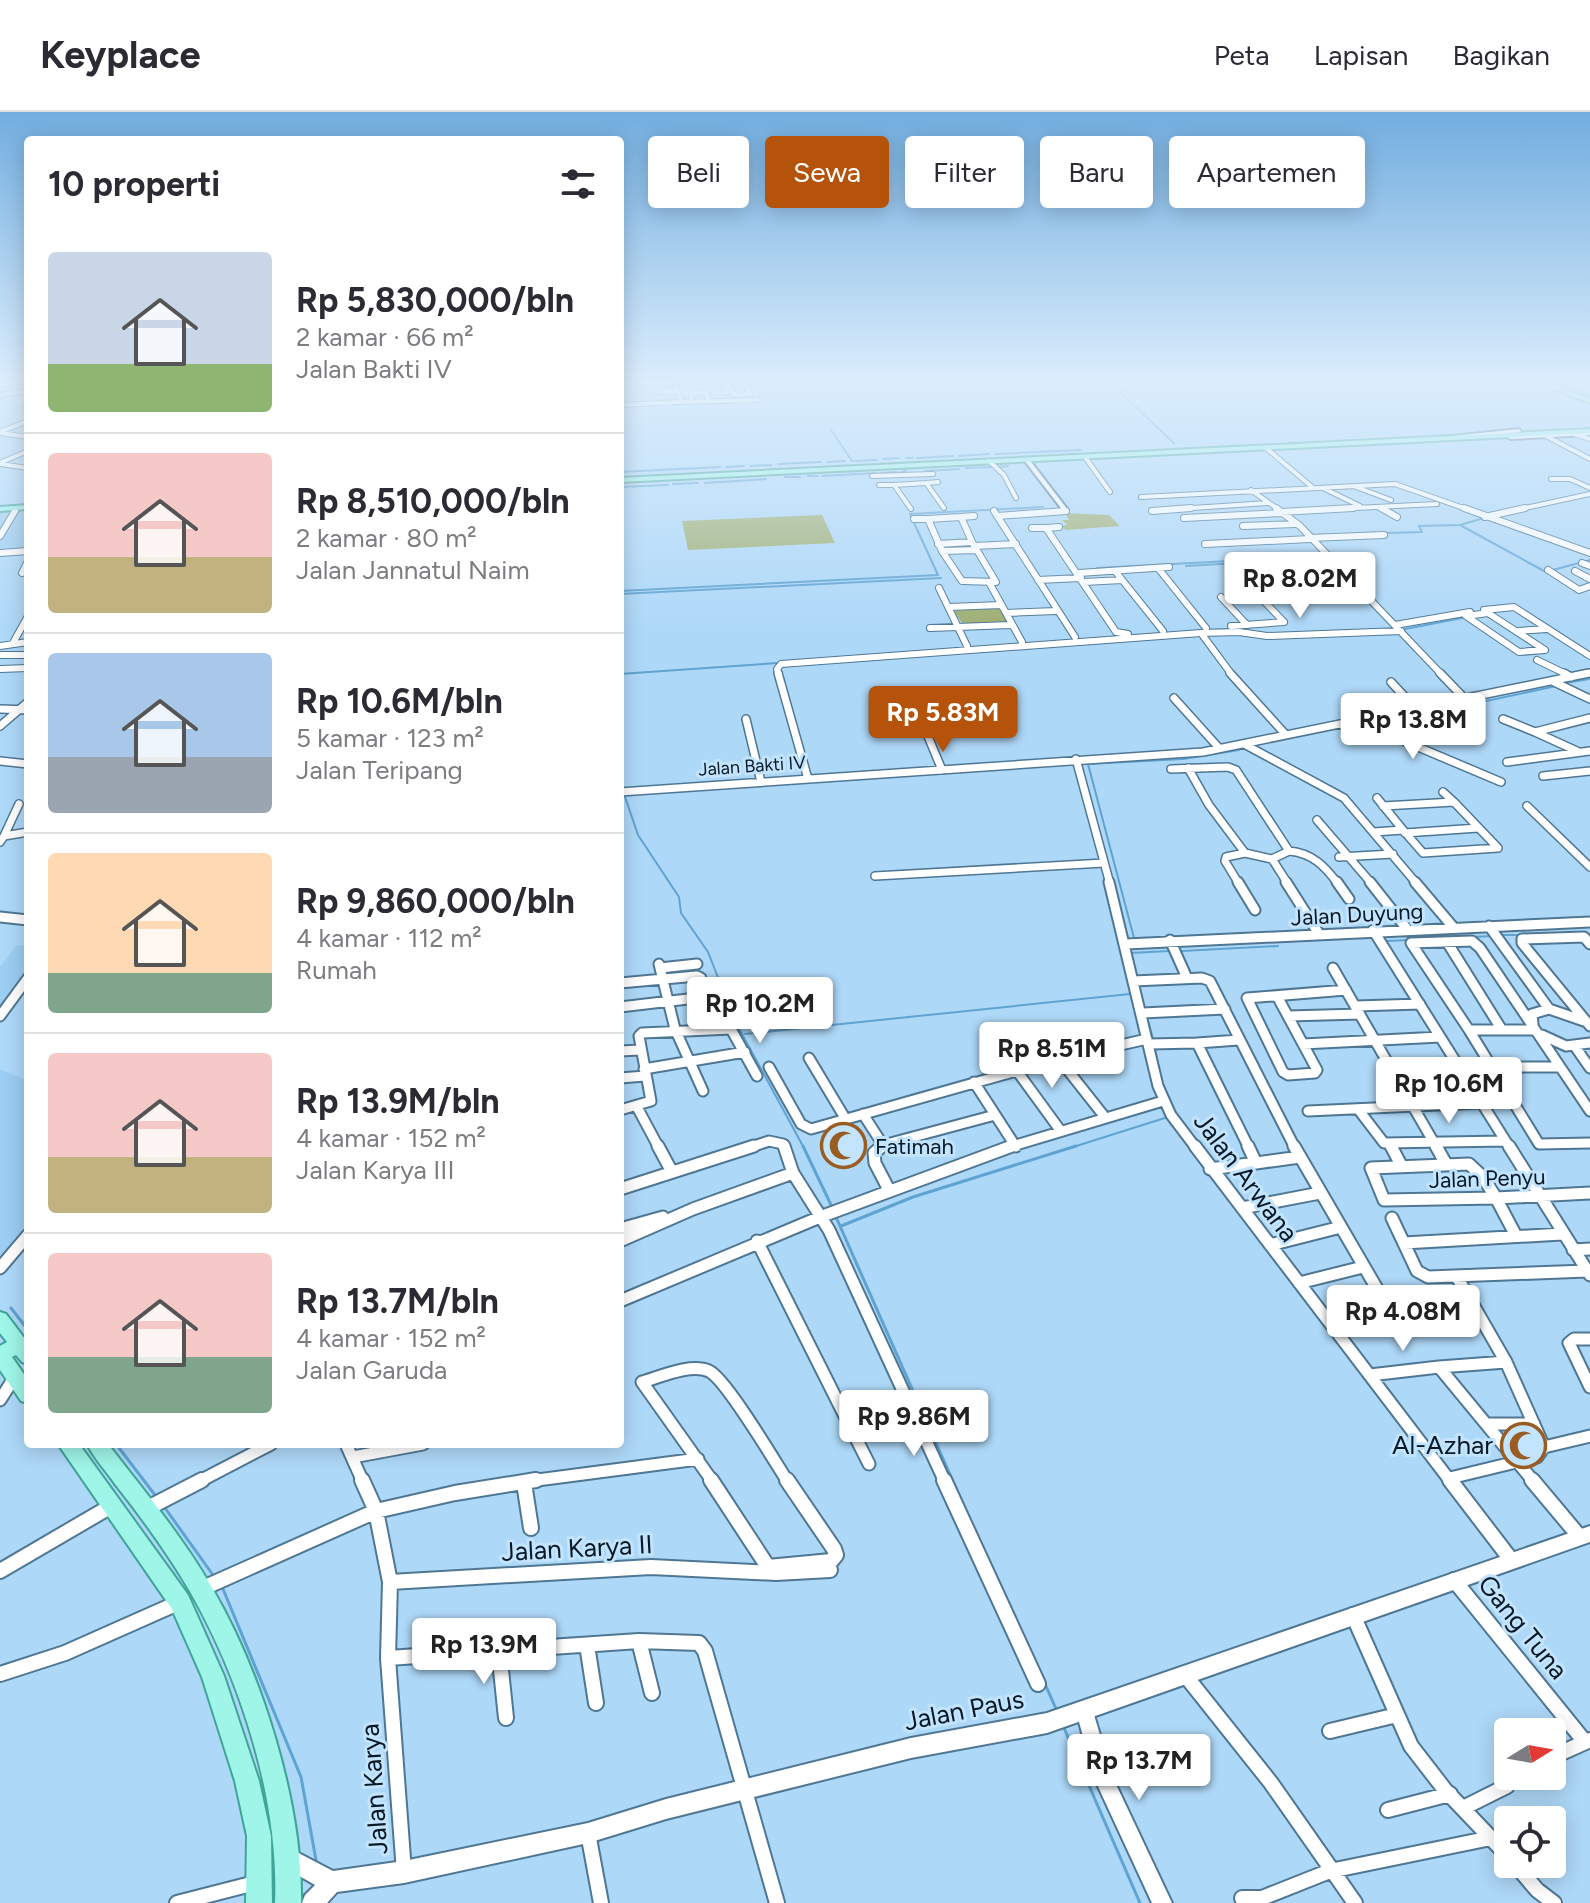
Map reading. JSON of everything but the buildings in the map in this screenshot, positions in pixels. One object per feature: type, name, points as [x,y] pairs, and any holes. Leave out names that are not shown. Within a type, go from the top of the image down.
[{"type":"main road","points":[[624,478],[937,463]]},
{"type":"main road","points":[[624,478],[953,463]]},
{"type":"main road","points":[[0,510],[24,509]]},
{"type":"main road","points":[[0,510],[24,510]]},
{"type":"main road","points":[[0,1319],[23,1351],[0,1355],[24,1390]]},
{"type":"main road","points":[[71,1448],[180,1602],[213,1676],[247,1781],[259,1836],[259,1893]]},
{"type":"main road","points":[[100,1448],[201,1589],[226,1636],[252,1703],[282,1807],[289,1859],[288,1903]]},
{"type":"main road","name":"Jalan Paus","points":[[332,1882],[404,1872],[588,1833],[743,1789],[911,1748],[1047,1723],[1584,1535]]},
{"type":"main road","points":[[289,1859],[332,1882],[313,1903]]},
{"type":"street","points":[[991,463],[1004,475],[1016,498]]},
{"type":"street","points":[[1029,463],[1066,511]]},
{"type":"street","points":[[1089,463],[1110,492]]},
{"type":"street","points":[[1283,463],[1312,487]]},
{"type":"street","points":[[0,464],[24,467]]},
{"type":"street","points":[[899,465],[912,475]]},
{"type":"street","points":[[899,465],[902,475],[910,484]]},
{"type":"street","points":[[875,466],[883,476]]},
{"type":"street","points":[[872,476],[933,474]]},
{"type":"street","points":[[1551,479],[1570,479],[1590,494]]},
{"type":"street","points":[[879,485],[938,482]]},
{"type":"street","points":[[926,483],[944,508]]},
{"type":"street","points":[[1141,497],[1395,484],[1590,553]]},
{"type":"street","points":[[894,485],[911,509]]},
{"type":"street","points":[[1353,486],[1391,500]]},
{"type":"street","points":[[1321,488],[1363,508]]},
{"type":"street","points":[[1251,490],[1296,524],[1465,699]]},
{"type":"street","points":[[1485,517],[1590,494]]},
{"type":"street","points":[[1152,511],[1268,503]]},
{"type":"street","points":[[1184,518],[1443,503]]},
{"type":"street","points":[[1377,507],[1397,517]]},
{"type":"street","points":[[0,536],[15,511]]},
{"type":"street","points":[[1066,511],[996,514],[1075,637]]},
{"type":"street","points":[[928,519],[938,544],[963,582],[996,582],[974,546],[961,516]]},
{"type":"street","points":[[914,519],[974,516]]},
{"type":"street","points":[[1243,526],[1296,524]]},
{"type":"street","points":[[1032,528],[1059,527]]},
{"type":"street","points":[[1046,528],[1117,634],[1204,631],[1267,636],[1398,628],[1507,606],[1590,656]]},
{"type":"street","points":[[1205,544],[1384,535]]},
{"type":"street","points":[[938,544],[1016,544]]},
{"type":"street","points":[[942,551],[974,546]]},
{"type":"street","points":[[0,553],[24,551]]},
{"type":"street","points":[[1582,563],[1590,566]]},
{"type":"street","points":[[1081,578],[1115,571],[1169,567]]},
{"type":"street","points":[[1158,568],[1231,674],[1286,735]]},
{"type":"street","points":[[22,573],[24,569]]},
{"type":"street","points":[[1548,570],[1590,596]]},
{"type":"street","points":[[1115,571],[1163,631]]},
{"type":"street","points":[[1575,571],[1590,579]]},
{"type":"street","points":[[1038,580],[1122,580]]},
{"type":"street","points":[[990,584],[1022,642]]},
{"type":"street","points":[[1579,590],[1590,586]]},
{"type":"street","points":[[939,588],[967,646]]},
{"type":"street","points":[[808,779],[777,669],[781,664],[1284,622],[1259,596]]},
{"type":"street","points":[[1221,597],[1247,625]]},
{"type":"street","points":[[949,607],[1001,605]]},
{"type":"street","points":[[1006,613],[1056,611]]},
{"type":"street","points":[[1518,631],[1545,651],[1519,652],[1466,616],[1488,613],[1518,631],[1547,629]]},
{"type":"street","points":[[13,643],[24,623]]},
{"type":"street","points":[[930,628],[1011,625]]},
{"type":"street","points":[[0,646],[24,642]]},
{"type":"street","points":[[0,655],[24,655]]},
{"type":"street","points":[[1537,660],[1571,677]]},
{"type":"street","points":[[0,669],[24,668]]},
{"type":"street","name":"Jalan Bakti IV","points":[[624,792],[1178,754],[1244,744],[1589,675]]},
{"type":"street","points":[[1552,681],[1590,699]]},
{"type":"street","points":[[1391,682],[1417,710]]},
{"type":"street","points":[[1174,698],[1219,748]]},
{"type":"street","points":[[0,725],[24,705]]},
{"type":"street","points":[[0,709],[24,710]]},
{"type":"street","points":[[918,712],[942,770]]},
{"type":"street","points":[[1535,732],[1590,718]]},
{"type":"street","points":[[746,719],[761,782]]},
{"type":"street","points":[[1503,719],[1587,753]]},
{"type":"street","points":[[1341,724],[1360,737],[1391,735],[1501,782]]},
{"type":"street","points":[[1244,744],[1344,798],[1453,927]]},
{"type":"street","points":[[1507,762],[1587,753]]},
{"type":"street","name":"Jalan Arwana","points":[[1076,759],[1126,944],[1124,951],[1143,1013],[1163,1101],[1210,1169],[1512,1561]]},
{"type":"street","points":[[0,761],[24,764]]},
{"type":"street","points":[[1171,769],[1228,767],[1236,770],[1289,851]]},
{"type":"street","points":[[1188,768],[1209,805],[1245,853]]},
{"type":"street","points":[[1543,776],[1590,771]]},
{"type":"street","points":[[1377,798],[1423,853],[1498,848],[1443,792]]},
{"type":"street","points":[[1383,806],[1454,802]]},
{"type":"street","points":[[2,839],[19,804]]},
{"type":"street","points":[[1527,806],[1586,857],[1590,867]]},
{"type":"street","points":[[1317,820],[1351,857],[1407,929]]},
{"type":"street","points":[[1376,834],[1476,826]]},
{"type":"street","points":[[2,839],[24,833]]},
{"type":"street","points":[[1255,910],[1225,861],[1226,857],[1245,853],[1272,859],[1289,851],[1302,852],[1319,861],[1349,899]]},
{"type":"street","points":[[1339,857],[1393,854]]},
{"type":"street","points":[[1272,859],[1319,934]]},
{"type":"street","points":[[875,876],[1104,863]]},
{"type":"street","points":[[0,917],[24,920]]},
{"type":"street","name":"Jalan Duyung","points":[[1126,944],[1453,927],[1494,931],[1590,922]]},
{"type":"street","points":[[1373,930],[1589,1273]]},
{"type":"street","points":[[1494,931],[1549,1009]]},
{"type":"street","points":[[1535,1030],[1532,1014],[1549,1009],[1582,1019],[1590,1026],[1522,943],[1522,939],[1584,937],[1590,944]]},
{"type":"street","points":[[1170,940],[1187,978]]},
{"type":"street","points":[[1590,1111],[1480,948],[1472,941],[1411,943],[1539,1144],[1590,1143]]},
{"type":"street","points":[[1447,942],[1502,1030]]},
{"type":"street","points":[[697,964],[659,966],[675,1029],[703,1091]]},
{"type":"street","points":[[1333,968],[1446,1164]]},
{"type":"street","points":[[624,983],[701,978],[704,999],[624,1007]]},
{"type":"street","points":[[1133,981],[1209,980],[1300,1157],[1394,1318]]},
{"type":"street","points":[[0,1016],[24,983]]},
{"type":"street","points":[[1277,996],[1316,1072],[1285,1074],[1247,999],[1277,996],[1346,990]]},
{"type":"street","points":[[1288,1016],[1420,1004]]},
{"type":"street","points":[[1143,1013],[1225,1009]]},
{"type":"street","points":[[624,1109],[651,1101],[640,1050],[639,1036],[642,1033],[675,1029],[728,1029],[757,1076]]},
{"type":"street","points":[[1469,1030],[1535,1030],[1551,1041],[1576,1048],[1590,1043]]},
{"type":"street","points":[[1303,1044],[1440,1037]]},
{"type":"street","points":[[769,1067],[803,1126],[814,1128],[1059,1059],[1148,1042],[1239,1040]]},
{"type":"street","points":[[1197,1043],[1256,1163]]},
{"type":"street","points":[[1576,1048],[1590,1068]]},
{"type":"street","points":[[624,1051],[640,1050]]},
{"type":"street","points":[[624,1077],[687,1061],[745,1052]]},
{"type":"street","points":[[809,1058],[845,1118]]},
{"type":"street","points":[[1059,1059],[1104,1116]]},
{"type":"street","points":[[1492,1067],[1560,1067]]},
{"type":"street","points":[[1392,1074],[1459,1068]]},
{"type":"street","points":[[1017,1071],[1060,1130]]},
{"type":"street","points":[[974,1082],[1016,1147]]},
{"type":"street","points":[[624,1299],[888,1188],[1104,1116],[1163,1101]]},
{"type":"street","points":[[1308,1111],[1482,1103]]},
{"type":"street","points":[[637,1107],[672,1172]]},
{"type":"street","points":[[1358,1109],[1380,1141],[1505,1141]]},
{"type":"street","points":[[863,1114],[883,1145]]},
{"type":"street","points":[[888,1188],[873,1160],[874,1153],[883,1145],[995,1115]]},
{"type":"street","points":[[624,1188],[774,1140],[783,1144],[793,1173],[822,1214],[1038,1684]]},
{"type":"street","points":[[1390,1143],[1401,1165],[1467,1164],[1474,1167],[1514,1232]]},
{"type":"street","points":[[1210,1169],[1300,1157]]},
{"type":"street","name":"Jalan Penyu","points":[[1401,1165],[1371,1168],[1384,1200],[1590,1193]]},
{"type":"street","points":[[624,1239],[693,1209],[793,1173]]},
{"type":"street","points":[[1242,1208],[1320,1193]]},
{"type":"street","points":[[624,1228],[693,1209]]},
{"type":"street","points":[[1392,1218],[1420,1274],[1428,1277],[1589,1273]]},
{"type":"street","points":[[1270,1245],[1341,1227]]},
{"type":"street","points":[[1404,1243],[1562,1234]]},
{"type":"street","points":[[0,1268],[24,1240]]},
{"type":"street","points":[[757,1241],[869,1464]]},
{"type":"street","points":[[1573,1250],[1590,1249]]},
{"type":"street","points":[[1299,1283],[1363,1267]]},
{"type":"street","points":[[1457,1277],[1506,1362],[1544,1447]]},
{"type":"street","points":[[1333,1327],[1394,1318],[1479,1316]]},
{"type":"street","points":[[1590,1339],[1578,1338],[1569,1343],[1590,1387]]},
{"type":"street","points":[[1370,1375],[1506,1362]]},
{"type":"street","points":[[1439,1367],[1516,1460],[1584,1535]]},
{"type":"street","points":[[691,1369],[712,1373],[834,1549],[834,1558],[828,1562],[768,1567],[698,1459],[642,1382],[691,1369]]},
{"type":"street","points":[[0,1400],[14,1378]]},
{"type":"street","points":[[1486,1424],[1534,1424]]},
{"type":"street","points":[[1450,1478],[1537,1457],[1544,1447],[1590,1436]]},
{"type":"street","points":[[146,1509],[263,1448]]},
{"type":"street","points":[[349,1451],[381,1448]]},
{"type":"street","name":"Jalan Karya","points":[[349,1451],[376,1511],[390,1582],[388,1658],[404,1872]]},
{"type":"street","points":[[201,1589],[376,1511],[438,1496],[698,1459]]},
{"type":"street","points":[[524,1483],[531,1528]]},
{"type":"street","points":[[0,1571],[113,1505]]},
{"type":"street","name":"Jalan Karya II","points":[[390,1582],[651,1567],[766,1572],[830,1570]]},
{"type":"street","name":"Gang Tuna","points":[[1454,1580],[1588,1741]]},
{"type":"street","points":[[0,1674],[65,1653],[180,1602]]},
{"type":"street","points":[[1353,1615],[1411,1746],[1494,1841]]},
{"type":"street","points":[[388,1658],[639,1641],[691,1641],[702,1645],[777,1903]]},
{"type":"street","points":[[639,1641],[652,1693]]},
{"type":"street","points":[[587,1645],[596,1703]]},
{"type":"street","points":[[499,1651],[506,1718]]},
{"type":"street","points":[[1185,1675],[1271,1783],[1355,1903]]},
{"type":"street","points":[[1081,1712],[1104,1780],[1162,1903]]},
{"type":"street","points":[[1330,1731],[1397,1715]]},
{"type":"street","points":[[1566,1751],[1588,1741]]},
{"type":"street","points":[[1463,1808],[1499,1790]]},
{"type":"street","points":[[1388,1810],[1450,1794]]},
{"type":"street","points":[[588,1833],[601,1903]]},
{"type":"street","points":[[1242,1898],[1262,1898],[1330,1871],[1491,1838]]},
{"type":"street","points":[[1528,1878],[1554,1903]]},
{"type":"street","points":[[177,1903],[259,1893]]},
{"type":"shaded area","points":[[24,511],[24,550],[0,552],[0,513]]},
{"type":"shaded area","points":[[17,945],[24,946],[24,978],[0,1010],[0,967]]},
{"type":"shaded area","points":[[0,1069],[24,1079],[24,1230],[0,1258]]},
{"type":"green space","points":[[1065,513],[1109,515],[1120,526],[1066,530],[1061,526],[1067,525],[1062,520],[1069,520]]},
{"type":"green space","points":[[822,515],[835,543],[688,550],[682,521]]},
{"type":"green space","points":[[999,607],[1008,622],[964,626],[954,611]]},
{"type":"waterway","points":[[778,464],[809,463]]},
{"type":"waterway","points":[[751,466],[771,465]]},
{"type":"waterway","points":[[726,467],[744,466]]},
{"type":"waterway","points":[[999,467],[1008,466]]},
{"type":"waterway","points":[[624,472],[720,467]]},
{"type":"waterway","points":[[966,468],[992,467]]},
{"type":"waterway","points":[[925,471],[959,469]]},
{"type":"waterway","points":[[901,472],[906,471]]},
{"type":"waterway","points":[[881,473],[897,472]]},
{"type":"waterway","points":[[822,476],[876,473]]},
{"type":"waterway","points":[[808,476],[818,476]]},
{"type":"waterway","points":[[785,477],[800,477]]},
{"type":"waterway","points":[[705,483],[766,479]]},
{"type":"waterway","points":[[673,484],[698,483]]},
{"type":"waterway","points":[[624,487],[668,485]]},
{"type":"waterway","points":[[624,591],[938,575],[910,514],[1043,507]]},
{"type":"waterway","points":[[1460,525],[1484,518]]},
{"type":"waterway","points":[[1385,533],[1422,532],[1419,526],[1460,525]]},
{"type":"waterway","points":[[1460,525],[1544,571]]},
{"type":"waterway","points":[[1097,568],[1324,556]]},
{"type":"waterway","points":[[1186,566],[1326,558],[1379,613]]},
{"type":"waterway","points":[[1553,570],[1590,560]]},
{"type":"waterway","points":[[624,594],[941,578]]},
{"type":"waterway","points":[[1405,629],[1462,618]]},
{"type":"waterway","points":[[1211,630],[1229,629]]},
{"type":"waterway","points":[[1401,636],[1415,651]]},
{"type":"waterway","points":[[624,674],[778,663]]},
{"type":"waterway","points":[[1566,683],[1589,679]]},
{"type":"waterway","points":[[1402,719],[1556,686]]},
{"type":"waterway","points":[[1134,938],[1088,764],[1183,759],[1239,750]]},
{"type":"waterway","points":[[624,794],[638,835],[679,897],[681,913],[708,952],[735,1021],[804,1147]]},
{"type":"waterway","points":[[1499,935],[1521,935]]},
{"type":"waterway","points":[[1471,937],[1493,936]]},
{"type":"waterway","points":[[1386,941],[1409,940]]},
{"type":"waterway","points":[[1182,951],[1278,946]]},
{"type":"waterway","points":[[1130,953],[1169,951]]},
{"type":"waterway","points":[[745,1034],[1130,994]]},
{"type":"waterway","points":[[1147,1017],[1153,1039]]},
{"type":"waterway","points":[[1155,1049],[1163,1087]]},
{"type":"waterway","points":[[1070,1148],[1168,1117]]},
{"type":"waterway","points":[[841,1226],[913,1197],[1076,1146]]},
{"type":"waterway","points":[[804,1147],[832,1207]]},
{"type":"waterway","points":[[836,1217],[971,1522]]},
{"type":"waterway","points":[[11,1308],[24,1325]]},
{"type":"waterway","points":[[119,1448],[155,1495]]},
{"type":"waterway","points":[[165,1508],[213,1575]]},
{"type":"waterway","points":[[223,1589],[301,1777],[316,1860]]},
{"type":"waterway","points":[[1045,1684],[1057,1711]]},
{"type":"waterway","points":[[1064,1728],[1140,1903]]},
{"type":"place","name":"Fatimah","points":[[844,1146]]},
{"type":"place","name":"Al-Azhar","points":[[1524,1445]]}]
